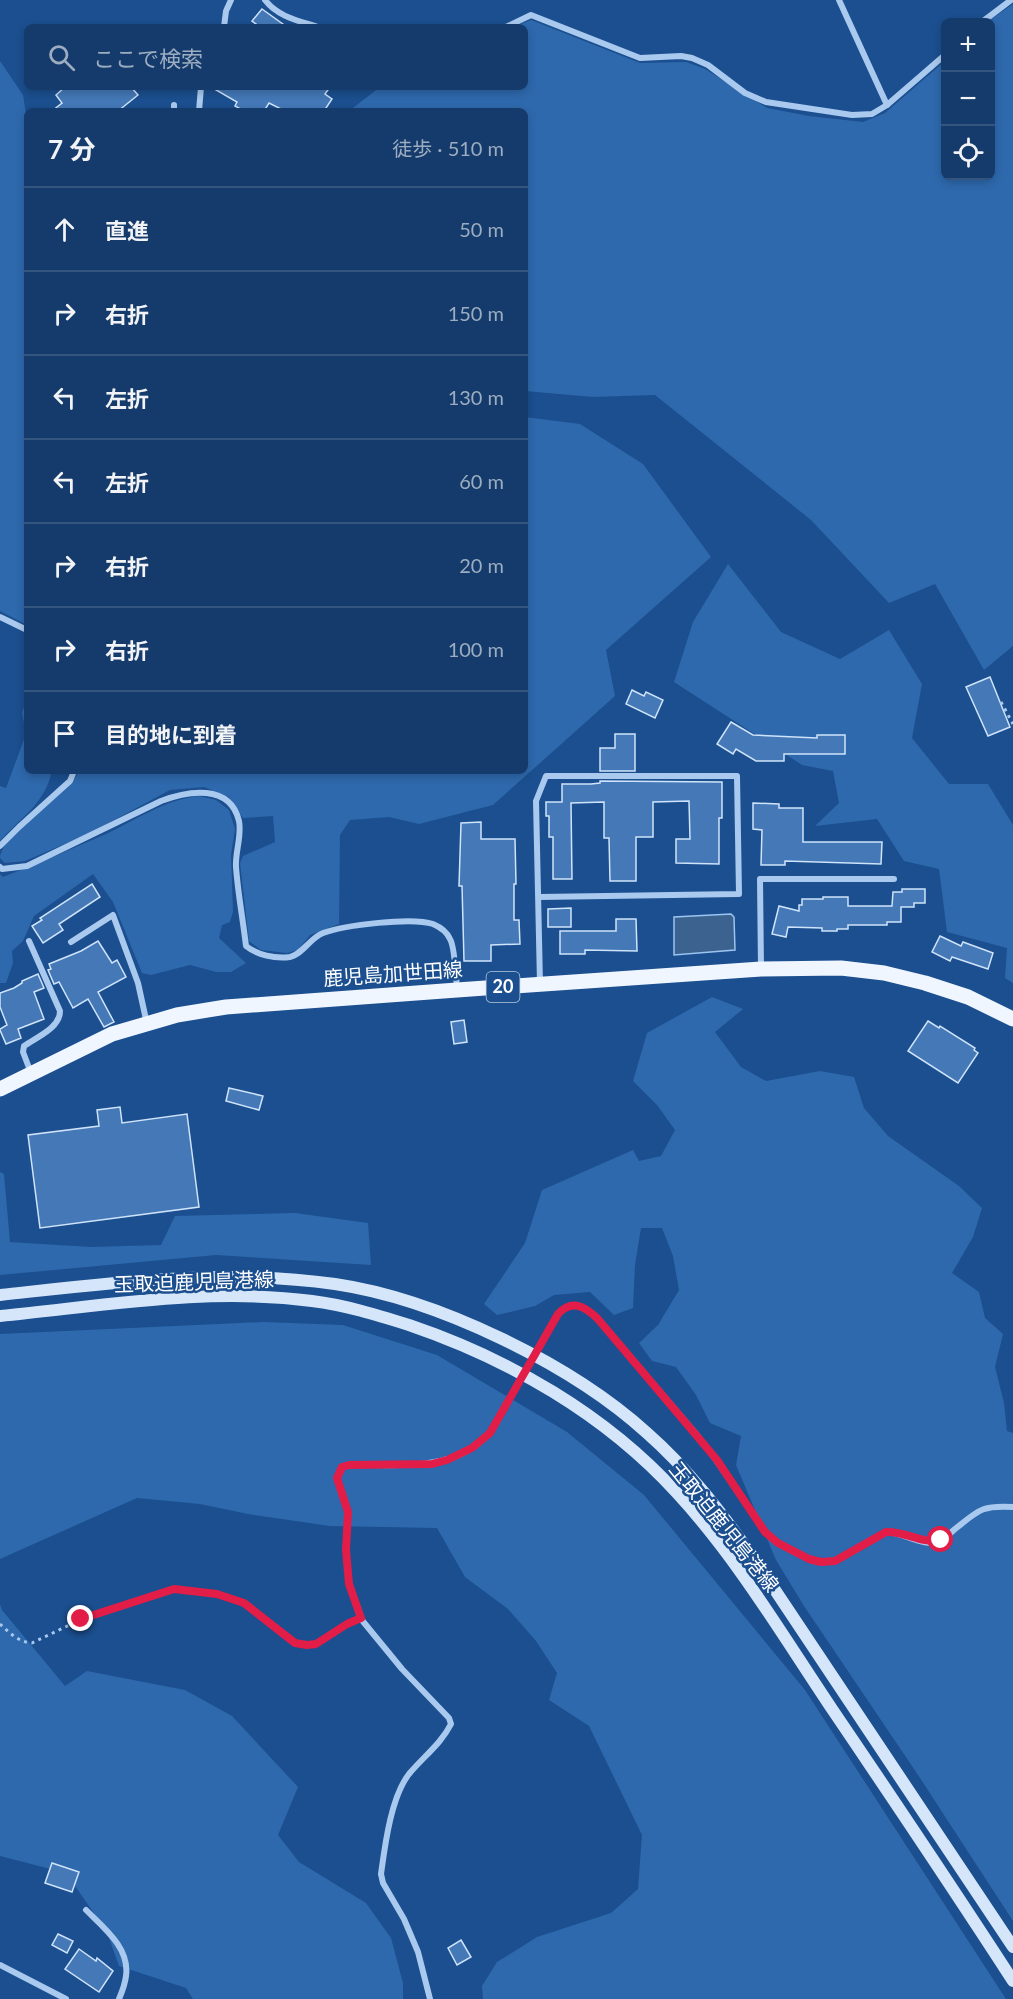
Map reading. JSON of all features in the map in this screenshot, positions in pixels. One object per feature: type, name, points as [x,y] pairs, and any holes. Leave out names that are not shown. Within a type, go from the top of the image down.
[{"type":"main road","name":"鹿児島加世田線","points":[[0,1089],[112,1034],[177,1015],[225,1007],[457,990],[762,969],[841,968],[884,972],[925,982],[968,997],[1013,1019]]},
{"type":"main road","name":"玉取迫鹿児島港線","points":[[0,1295],[147,1279],[232,1276],[336,1284],[379,1293],[460,1321],[554,1366],[604,1398],[647,1432],[714,1502],[1013,1947]]},
{"type":"main road","name":"玉取迫鹿児島港線","points":[[0,1316],[150,1299],[229,1296],[311,1301],[374,1314],[437,1335],[491,1358],[582,1410],[649,1465],[678,1494],[742,1574],[1013,1981]]},
{"type":"street","points":[[224,24],[226,11],[231,0]]},
{"type":"street","points":[[265,0],[286,18],[307,24]]},
{"type":"street","points":[[839,0],[887,105]]},
{"type":"street","points":[[987,18],[1011,0]]},
{"type":"street","points":[[512,24],[531,15],[640,58],[681,56],[692,58],[708,64],[745,93],[766,102],[852,115],[872,114],[887,105],[941,58]]},
{"type":"street","points":[[199,108],[201,90]]},
{"type":"street","points":[[0,617],[24,629]]},
{"type":"street","points":[[0,846],[70,781],[73,774]]},
{"type":"street","points":[[539,897],[739,894],[737,776],[546,776],[536,801],[540,985]]},
{"type":"street","points":[[0,867],[11,869],[27,866],[179,794],[193,792],[212,794],[223,798],[239,820],[240,834],[236,869],[246,946],[261,955],[289,957],[298,954],[322,933],[387,922],[417,921],[433,924],[443,929],[451,939],[457,990]]},
{"type":"street","points":[[762,969],[760,879],[894,879]]},
{"type":"street","points":[[70,942],[113,915],[138,983],[147,1024]]},
{"type":"street","points":[[29,941],[60,1011],[57,1024],[24,1046],[23,1052],[32,1073]]},
{"type":"street","points":[[429,1999],[418,1953],[404,1919],[383,1883],[381,1874],[395,1799],[400,1787],[409,1774],[444,1737],[451,1724],[449,1718],[402,1669],[361,1618],[349,1584],[346,1550],[348,1512],[338,1483],[338,1472],[342,1467],[432,1464],[447,1460],[472,1448],[490,1433],[558,1314],[564,1307],[573,1305],[586,1308],[597,1318],[703,1443],[765,1532],[778,1543],[809,1559],[821,1562],[835,1561],[886,1532],[896,1532],[928,1542],[941,1540],[976,1512],[991,1506],[1013,1507]]},
{"type":"street","points":[[86,1910],[112,1936],[126,1961],[126,1976],[119,1999]]},
{"type":"street","points":[[0,1965],[66,1999]]},
{"type":"path","points":[[1001,702],[1013,724]]},
{"type":"path","points":[[0,1624],[24,1643],[32,1643],[81,1619],[174,1589],[217,1594],[244,1603],[295,1643],[307,1645],[316,1644],[347,1624],[361,1618]]},
{"type":"shaded area","points":[[1013,4],[1013,646],[984,670],[935,584],[889,603],[811,520],[655,395],[593,397],[528,391],[528,108],[353,108],[376,90],[528,90],[528,24],[521,24],[531,20],[640,63],[686,62],[705,69],[767,108],[809,116],[863,122],[885,113],[941,64],[941,180],[995,180],[995,18],[993,18]]},
{"type":"shaded area","points":[[0,61],[23,95],[25,108],[24,623],[0,611]]},
{"type":"shaded area","points":[[528,417],[580,424],[643,464],[711,557],[606,650],[615,696],[528,774]]},
{"type":"shaded area","points":[[728,564],[781,632],[840,659],[889,630],[922,684],[912,738],[949,784],[988,784],[1013,825],[1013,983],[1005,978],[1007,948],[947,932],[939,869],[904,861],[877,819],[815,826],[839,803],[833,771],[802,765],[674,682],[693,622]]},
{"type":"shaded area","points":[[24,739],[24,774],[51,774],[44,793],[38,801],[0,841],[0,786],[6,788]]},
{"type":"shaded area","points":[[77,774],[528,774],[493,805],[419,824],[389,817],[350,820],[340,835],[339,924],[310,935],[298,950],[287,953],[261,950],[249,941],[240,863],[243,856],[275,842],[273,816],[243,818],[229,797],[204,787],[170,790],[88,834],[25,861],[5,863],[0,858],[12,837],[72,782]]},
{"type":"shaded area","points":[[199,796],[216,800],[229,810],[235,829],[231,855],[233,912],[230,922],[222,925],[219,938],[246,963],[231,972],[216,972],[190,965],[151,975],[142,973],[113,902],[93,874],[34,916],[23,941],[12,951],[13,963],[6,983],[0,983],[0,874],[3,877],[68,851],[175,801]]},
{"type":"shaded area","points":[[731,914],[734,917],[735,950],[674,955],[674,917]]},
{"type":"shaded area","points":[[712,997],[743,1009],[715,1032],[741,1067],[766,1081],[820,1071],[854,1077],[864,1108],[888,1136],[959,1186],[982,1208],[973,1237],[952,1273],[979,1292],[985,1318],[1003,1334],[995,1367],[1004,1403],[1007,1431],[1013,1433],[1013,1921],[804,1606],[776,1560],[736,1465],[741,1436],[710,1423],[696,1395],[676,1367],[652,1361],[639,1343],[658,1325],[679,1290],[673,1256],[662,1228],[641,1228],[635,1265],[633,1308],[614,1315],[590,1292],[554,1295],[535,1306],[497,1315],[484,1304],[525,1243],[542,1190],[633,1150],[639,1161],[661,1156],[675,1130],[657,1105],[633,1081],[647,1033]]},
{"type":"shaded area","points":[[0,1172],[4,1174],[10,1242],[91,1247],[161,1245],[175,1216],[295,1213],[368,1223],[371,1265],[216,1255],[0,1275]]},
{"type":"shaded area","points":[[264,1322],[343,1325],[437,1355],[567,1432],[644,1495],[805,1690],[1006,1999],[483,1999],[482,1986],[497,1962],[537,1937],[611,1913],[638,1889],[642,1835],[589,1726],[549,1700],[557,1673],[536,1641],[508,1609],[465,1577],[437,1528],[330,1526],[248,1514],[200,1504],[137,1498],[0,1559],[0,1334]]},
{"type":"shaded area","points":[[0,1604],[2,1610],[65,1686],[87,1671],[185,1690],[232,1716],[298,1787],[278,1835],[299,1862],[366,1903],[391,1938],[403,1983],[403,1999],[193,1999],[186,1988],[119,1966],[107,1932],[66,1873],[0,1856]]},
{"type":"building","points":[[262,9],[283,24],[256,24],[252,21]]},
{"type":"building","points":[[62,90],[134,90],[138,95],[122,108],[56,108],[62,103],[56,95]]},
{"type":"building","points":[[216,90],[328,90],[325,94],[332,99],[326,108],[279,108],[269,103],[266,108],[239,108],[235,106],[237,102]]},
{"type":"building","points":[[990,677],[1010,727],[988,736],[966,687]]},
{"type":"building","points":[[632,690],[644,696],[646,692],[663,700],[655,718],[626,704]]},
{"type":"building","points":[[731,722],[753,735],[817,738],[817,735],[845,735],[845,754],[784,754],[784,761],[756,761],[736,749],[733,754],[717,744]]},
{"type":"building","points":[[615,734],[635,734],[635,771],[600,771],[600,748],[615,748]]},
{"type":"building","points":[[600,781],[722,782],[719,864],[676,863],[676,839],[690,839],[689,801],[653,802],[653,837],[636,837],[636,881],[610,881],[609,838],[604,838],[604,802],[571,803],[572,879],[553,879],[553,837],[549,837],[546,802],[562,802],[562,784],[591,784],[600,783]]},
{"type":"building","points":[[753,803],[779,804],[779,808],[803,808],[803,842],[882,842],[881,864],[785,861],[785,865],[761,865],[762,830],[753,829]]},
{"type":"building","points":[[481,822],[481,839],[515,839],[514,920],[519,920],[520,944],[491,945],[491,961],[464,961],[462,886],[459,886],[461,823]]},
{"type":"building","points":[[92,884],[100,897],[59,924],[63,930],[43,943],[32,926],[42,920],[40,918]]},
{"type":"building","points":[[902,889],[925,889],[925,903],[914,903],[914,907],[901,907],[901,922],[887,922],[887,925],[848,925],[848,929],[837,929],[837,931],[788,927],[786,937],[772,934],[779,906],[799,911],[802,899],[848,897],[848,906],[892,906],[893,892],[902,892]]},
{"type":"building","points":[[571,908],[571,927],[548,927],[548,909]]},
{"type":"building","points":[[616,919],[636,919],[637,951],[585,950],[585,954],[560,954],[560,931],[616,931]]},
{"type":"building","points":[[940,936],[961,946],[963,942],[993,953],[988,969],[952,957],[950,961],[932,952]]},
{"type":"building","points":[[98,941],[112,963],[117,960],[126,977],[98,992],[114,1022],[104,1027],[88,999],[73,1008],[59,982],[54,984],[48,970],[51,969],[49,964],[81,951]]},
{"type":"building","points":[[38,974],[44,988],[34,992],[44,1019],[18,1029],[21,1038],[6,1044],[0,1030],[7,1025],[0,1007],[0,993]]},
{"type":"building","points":[[464,1020],[467,1042],[454,1044],[451,1022]]},
{"type":"building","points":[[928,1021],[975,1048],[974,1050],[978,1053],[958,1083],[908,1051]]},
{"type":"building","points":[[229,1088],[263,1096],[259,1110],[226,1101]]},
{"type":"building","points":[[120,1107],[122,1123],[187,1114],[199,1207],[40,1228],[28,1135],[99,1126],[97,1110]]},
{"type":"building","points":[[52,1863],[79,1872],[72,1892],[45,1883]]},
{"type":"building","points":[[58,1934],[73,1941],[67,1953],[52,1945]]},
{"type":"building","points":[[461,1940],[471,1957],[457,1965],[448,1948]]},
{"type":"building","points":[[79,1949],[96,1961],[97,1958],[113,1971],[99,1992],[65,1969]]},
{"type":"route","points":[[81,1619],[174,1589],[217,1594],[244,1603],[295,1643],[307,1645],[316,1644],[347,1624],[361,1618],[349,1584],[346,1550],[348,1512],[338,1483],[338,1472],[342,1467],[349,1465],[432,1464],[447,1460],[472,1448],[490,1433],[558,1314],[564,1307],[573,1305],[586,1308],[597,1318],[717,1460],[765,1532],[778,1543],[809,1559],[821,1562],[835,1561],[886,1532],[896,1532],[928,1542],[941,1540]]}]
